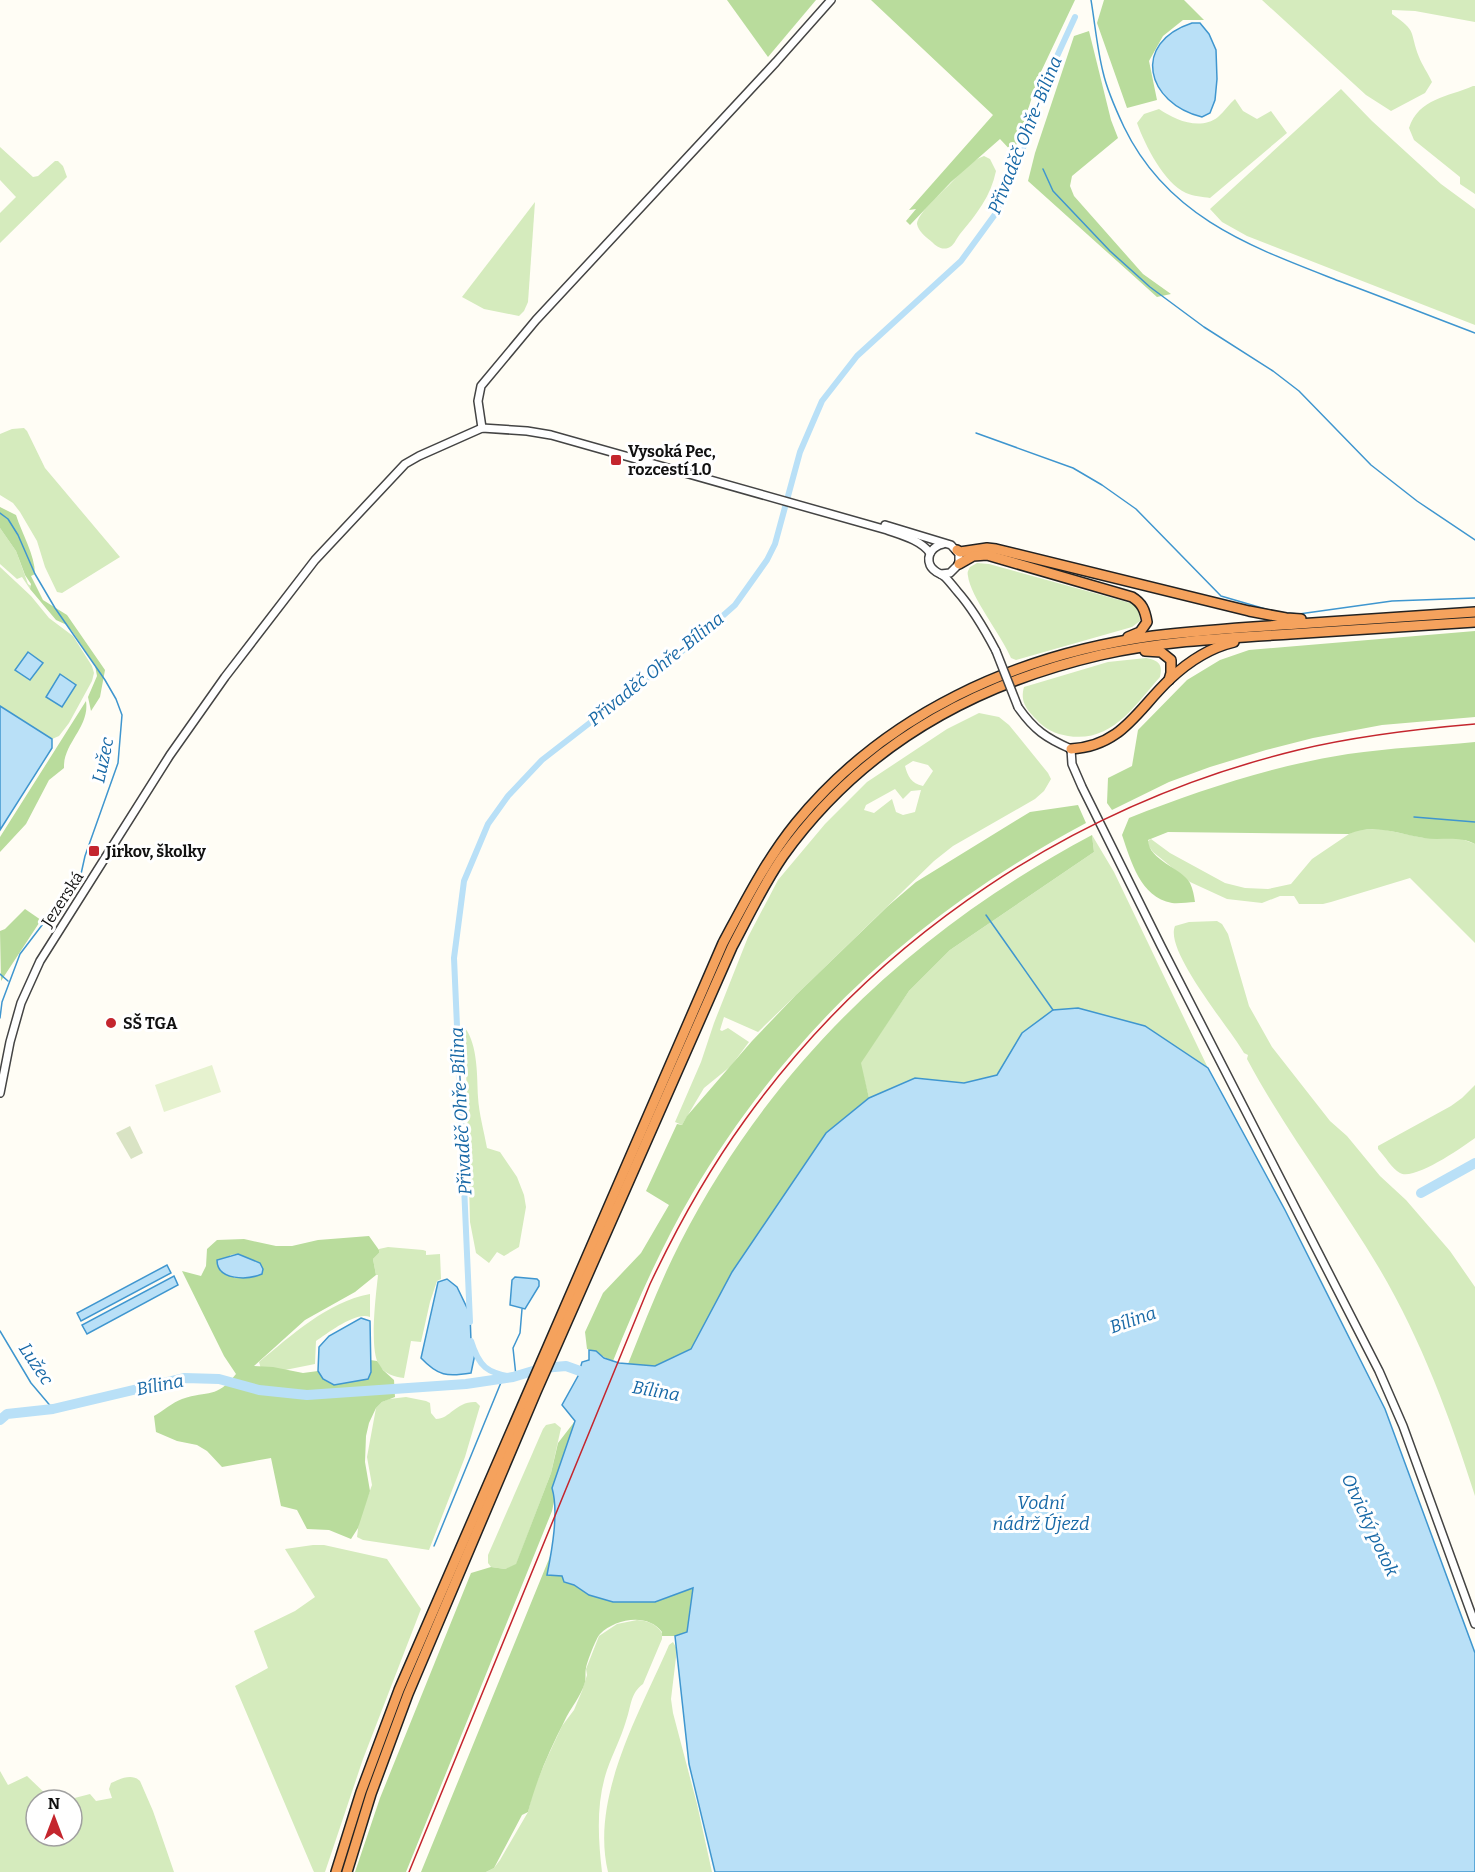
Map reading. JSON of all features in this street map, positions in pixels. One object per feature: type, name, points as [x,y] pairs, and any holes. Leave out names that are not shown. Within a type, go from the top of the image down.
[{"type":"highway","points":[[957,550],[960,552],[996,549],[1286,618],[1354,621]]},
{"type":"highway","points":[[346,1872],[371,1794],[408,1694],[536,1392],[732,947],[765,884],[802,831],[832,797],[866,765],[929,720],[996,687],[1099,650],[1140,632],[1147,622],[1144,608],[1132,597],[987,555],[973,556],[956,568]]},
{"type":"highway","points":[[1099,650],[1153,636],[1475,612]]},
{"type":"highway","points":[[336,1872],[361,1792],[391,1710],[723,943],[756,881],[796,824],[826,789],[861,757],[925,712],[996,677],[1059,656],[1099,650],[1257,636],[1475,622]]},
{"type":"highway","points":[[1071,749],[1087,748],[1112,738],[1134,720],[1169,680],[1188,663],[1209,650],[1257,636]]},
{"type":"highway","points":[[1099,650],[1161,652],[1171,660],[1172,673],[1169,680]]},
{"type":"street","points":[[831,0],[768,71],[536,320],[481,386],[478,401],[482,428],[551,435],[657,463],[907,537],[930,553]]},
{"type":"street","name":"Jezerská","points":[[0,1093],[10,1042],[21,1003],[40,961],[170,755],[225,677],[315,560],[405,464],[482,428]]},
{"type":"street","points":[[838,516],[913,532],[951,545],[957,550],[960,559],[953,579],[959,594]]},
{"type":"street","points":[[944,544],[934,548],[930,553],[930,565],[959,594],[981,624],[996,651],[1018,707],[1030,724],[1047,738],[1071,749],[1072,764],[1082,787],[1379,1371],[1402,1426],[1475,1624]]},
{"type":"street","points":[[941,574],[956,568]]},
{"type":"green space","points":[[727,0],[816,0],[768,57]]},
{"type":"green space","points":[[871,0],[1075,0],[1038,78],[1014,154],[1000,139],[951,182],[910,225],[906,221],[916,209],[909,210],[993,115]]},
{"type":"green space","points":[[1104,0],[1184,0],[1204,20],[1183,20],[1163,36],[1149,61],[1157,100],[1127,108],[1097,23]]},
{"type":"green space","points":[[1262,0],[1475,0],[1475,22],[1415,11],[1392,10],[1392,14],[1412,32],[1419,57],[1432,82],[1425,93],[1391,111],[1366,95]]},
{"type":"green space","points":[[1089,31],[1111,120],[1118,138],[1072,176],[1070,186],[1074,196],[1143,274],[1171,294],[1157,297],[1028,181],[1074,36]]},
{"type":"green space","points":[[1475,86],[1475,194],[1460,184],[1460,177],[1414,140],[1409,128],[1420,110],[1427,104]]},
{"type":"green space","points":[[1341,89],[1372,121],[1441,184],[1475,209],[1475,325],[1247,236],[1222,222],[1210,209]]},
{"type":"green space","points":[[1235,99],[1243,111],[1257,119],[1271,111],[1287,133],[1210,198],[1186,193],[1170,181],[1163,172],[1150,152],[1137,123],[1144,114],[1159,109],[1180,120],[1196,124],[1203,123],[1218,117]]},
{"type":"green space","points":[[0,147],[33,177],[38,176],[58,161],[63,166],[67,177],[0,243],[0,213],[16,197],[0,180]]},
{"type":"green space","points":[[984,156],[990,159],[996,171],[987,197],[952,246],[939,247],[921,232],[917,224],[918,220],[930,203],[965,168]]},
{"type":"green space","points":[[535,202],[528,302],[524,311],[519,316],[484,309],[462,297]]},
{"type":"green space","points":[[24,428],[45,468],[120,557],[62,593],[57,592],[45,567],[37,541],[20,512],[13,503],[0,495],[0,434],[12,429]]},
{"type":"green space","points":[[0,507],[16,515],[33,559],[35,574],[31,576],[43,600],[67,615],[105,670],[100,697],[91,711],[88,697],[97,676],[95,665],[67,625],[56,620],[30,589],[31,584],[16,551],[0,528]]},
{"type":"green space","points":[[0,528],[16,551],[28,584],[31,586],[30,589],[22,577],[17,579],[0,564]]},
{"type":"green space","points":[[977,563],[989,564],[1134,604],[1139,612],[1140,621],[1132,627],[1016,660],[1011,658],[974,594],[968,572],[970,567]]},
{"type":"green space","points":[[0,567],[31,596],[49,618],[73,636],[92,666],[94,673],[92,681],[69,723],[59,736],[52,739],[0,706]]},
{"type":"green space","points":[[1475,631],[1475,717],[1382,725],[1313,738],[1210,767],[1169,782],[1112,810],[1107,803],[1108,778],[1132,766],[1138,730],[1187,680],[1220,660],[1249,650]]},
{"type":"green space","points":[[1146,658],[1159,664],[1160,677],[1121,720],[1097,734],[1084,737],[1055,732],[1039,723],[1025,704],[1024,687],[1108,662]]},
{"type":"green space","points":[[86,701],[84,719],[68,751],[64,768],[49,780],[26,824],[0,852],[0,837]]},
{"type":"green space","points":[[979,713],[999,717],[1009,725],[1051,779],[1044,791],[1035,799],[953,846],[934,861],[758,1032],[724,1017],[720,1030],[728,1028],[749,1042],[731,1066],[704,1088],[682,1125],[675,1122],[701,1062],[748,937],[778,880],[825,824],[867,782],[947,729]],"holes":[[[913,761],[928,765],[933,771],[923,786],[913,781],[907,773],[905,766]],[[895,789],[903,799],[911,791],[921,790],[915,812],[903,815],[896,812],[892,799],[874,813],[864,810],[866,805]]]},
{"type":"green space","points":[[1475,742],[1475,844],[1456,839],[1424,838],[1377,829],[1349,834],[1168,832],[1148,840],[1150,847],[1159,859],[1186,877],[1191,885],[1195,902],[1172,903],[1152,894],[1144,886],[1133,866],[1122,835],[1129,818],[1182,798],[1264,772],[1348,754]]},
{"type":"green space","points":[[1078,805],[1086,823],[1025,858],[968,895],[914,936],[863,980],[815,1028],[771,1079],[730,1135],[692,1194],[649,1276],[613,1361],[587,1349],[585,1332],[603,1293],[641,1253],[669,1205],[646,1191],[677,1124],[682,1125],[687,1116],[752,1041],[796,995],[916,882],[1030,812]]},
{"type":"green space","points":[[1381,829],[1424,838],[1459,838],[1475,844],[1475,943],[1410,878],[1323,904],[1299,904],[1294,896],[1280,896],[1262,903],[1227,899],[1190,882],[1153,852],[1148,845],[1151,839],[1170,853],[1225,883],[1245,888],[1268,889],[1291,884],[1312,859],[1356,830]]},
{"type":"green space","points":[[1092,835],[1114,872],[1208,1068],[1145,1026],[1022,1033],[997,1075],[964,1083],[915,1078],[869,1098],[860,1063],[909,991],[950,950],[1094,852]]},
{"type":"green space","points":[[1092,835],[1094,852],[950,950],[909,991],[861,1063],[869,1098],[826,1133],[732,1272],[691,1349],[655,1366],[628,1364],[680,1243],[717,1178],[758,1117],[804,1060],[854,1007],[908,958],[966,913],[1027,872]]},
{"type":"green space","points":[[25,909],[41,920],[1,981],[0,931],[5,929]]},
{"type":"green space","points":[[1217,921],[1222,924],[1228,934],[1249,1006],[1272,1047],[1330,1121],[1347,1136],[1380,1176],[1406,1200],[1450,1251],[1475,1287],[1475,1496],[1433,1379],[1394,1295],[1363,1242],[1262,1086],[1247,1059],[1248,1055],[1244,1053],[1200,990],[1179,953],[1174,938],[1175,926],[1189,922]]},
{"type":"green space","points":[[465,1028],[475,1052],[480,1116],[487,1148],[500,1152],[517,1177],[526,1207],[519,1247],[504,1256],[497,1252],[489,1263],[476,1253],[470,1222]]},
{"type":"green space","points":[[212,1065],[221,1092],[164,1112],[155,1085]]},
{"type":"green space","points":[[1475,1085],[1475,1138],[1427,1168],[1407,1174],[1394,1169],[1378,1146],[1451,1106]]},
{"type":"green space","points":[[130,1126],[143,1153],[131,1159],[116,1133]]},
{"type":"green space","points":[[369,1236],[379,1250],[373,1259],[376,1275],[355,1292],[305,1320],[254,1366],[303,1373],[318,1371],[323,1379],[371,1372],[370,1360],[377,1361],[394,1380],[395,1397],[382,1402],[376,1408],[369,1423],[365,1462],[370,1491],[358,1528],[351,1539],[329,1530],[307,1529],[297,1510],[281,1506],[271,1458],[222,1467],[207,1451],[197,1445],[177,1441],[156,1432],[154,1416],[182,1399],[217,1391],[236,1374],[224,1356],[182,1271],[201,1276],[206,1266],[207,1249],[217,1240],[244,1239],[276,1246],[292,1246],[318,1240]],"holes":[[[238,1254],[260,1263],[263,1269],[257,1276],[234,1278],[230,1255]]]},
{"type":"green space","points":[[388,1247],[423,1250],[426,1251],[426,1255],[440,1254],[441,1279],[437,1281],[430,1302],[421,1342],[411,1341],[404,1378],[390,1374],[381,1368],[374,1347],[378,1275],[376,1275],[373,1259],[379,1253],[379,1249]]},
{"type":"green space","points":[[370,1294],[370,1317],[357,1317],[350,1320],[316,1341],[315,1364],[262,1372],[259,1362],[311,1321],[339,1304]]},
{"type":"green space","points":[[406,1397],[430,1403],[431,1413],[436,1419],[469,1402],[476,1402],[480,1406],[465,1457],[429,1550],[363,1540],[357,1537],[359,1521],[372,1485],[367,1457],[376,1408],[389,1399]]},
{"type":"green space","points":[[575,1421],[552,1488],[555,1497],[552,1511],[406,1872],[355,1872],[380,1798],[471,1573],[491,1567],[505,1569],[516,1564],[551,1473],[558,1443]]},
{"type":"green space","points":[[555,1423],[561,1428],[551,1473],[516,1565],[505,1569],[491,1567],[488,1563],[488,1555],[543,1429],[546,1425]]},
{"type":"green space","points":[[324,1545],[387,1559],[421,1609],[363,1759],[325,1872],[314,1872],[313,1870],[235,1686],[268,1668],[254,1631],[295,1611],[315,1597],[285,1549]]},
{"type":"green space","points":[[551,1554],[547,1575],[562,1576],[564,1582],[574,1585],[589,1595],[655,1602],[693,1588],[687,1632],[675,1636],[662,1636],[662,1632],[649,1622],[632,1620],[614,1624],[600,1634],[588,1661],[583,1687],[548,1755],[528,1812],[522,1815],[494,1868],[486,1872],[421,1872]]},
{"type":"green space","points":[[637,1620],[654,1625],[662,1633],[662,1639],[643,1684],[633,1696],[603,1782],[599,1821],[602,1872],[486,1872],[494,1868],[500,1860],[528,1812],[533,1791],[547,1758],[582,1691],[587,1675],[586,1669],[599,1636],[617,1624]]},
{"type":"green space","points":[[673,1642],[677,1649],[671,1699],[673,1713],[712,1872],[608,1872],[604,1843],[606,1814],[612,1785],[632,1726],[669,1645]]},
{"type":"green space","points":[[0,1771],[8,1785],[27,1776],[40,1788],[24,1788],[24,1848],[84,1848],[84,1796],[90,1794],[96,1801],[112,1798],[109,1789],[111,1783],[126,1778],[137,1779],[153,1811],[174,1872],[0,1872]]},
{"type":"water","points":[[1192,23],[1200,23],[1209,34],[1216,50],[1215,100],[1210,113],[1202,117],[1183,110],[1168,99],[1158,86],[1153,72],[1154,58],[1160,44],[1173,32]]},
{"type":"water","points":[[28,652],[43,663],[30,680],[15,670]]},
{"type":"water","points":[[60,674],[76,685],[62,707],[46,697]]},
{"type":"water","points":[[0,706],[52,739],[52,748],[0,830]]},
{"type":"water","name":"Vodní nádrž Újezd","points":[[1078,1008],[1145,1026],[1208,1068],[1285,1210],[1385,1409],[1475,1653],[1475,1872],[715,1872],[689,1764],[675,1636],[687,1632],[693,1588],[655,1602],[613,1602],[589,1595],[574,1585],[564,1582],[562,1576],[547,1575],[555,1519],[552,1488],[575,1421],[562,1405],[578,1376],[582,1362],[589,1360],[589,1350],[596,1351],[604,1358],[619,1363],[655,1366],[691,1349],[732,1272],[826,1133],[869,1098],[915,1078],[964,1083],[997,1075],[1022,1033],[1053,1010]]},
{"type":"water","points":[[238,1254],[260,1263],[263,1269],[262,1274],[242,1278],[222,1272],[217,1260]]},
{"type":"water","points":[[167,1265],[171,1273],[81,1321],[77,1313]]},
{"type":"water","points":[[174,1276],[178,1285],[87,1334],[82,1325]]},
{"type":"water","points":[[515,1277],[539,1281],[539,1286],[525,1309],[510,1305],[512,1280]]},
{"type":"water","points":[[447,1279],[457,1287],[470,1314],[471,1341],[475,1354],[471,1373],[443,1374],[421,1358],[438,1282]]},
{"type":"water","points":[[361,1318],[370,1321],[371,1372],[368,1379],[334,1385],[323,1379],[318,1371],[319,1347],[329,1336]]},
{"type":"waterway","points":[[1091,0],[1105,79],[1124,127],[1142,158],[1164,185],[1188,207],[1215,225],[1275,255],[1475,333]]},
{"type":"waterway","name":"Přivaděč Ohře-Bílina","points":[[470,1322],[454,958],[464,881],[488,824],[508,796],[542,760],[690,645],[735,605],[767,560],[775,544],[800,452],[822,401],[857,356],[961,261],[996,213],[1022,151],[1047,78],[1075,17]]},
{"type":"waterway","points":[[1043,169],[1053,191],[1110,251],[1150,287],[1204,327],[1273,371],[1299,391],[1371,465],[1417,501],[1475,540]]},
{"type":"waterway","points":[[976,433],[1073,468],[1102,485],[1136,509],[1221,596],[1269,610]]},
{"type":"waterway","name":"Lužec","points":[[0,513],[8,519],[18,535],[35,574],[55,608],[105,680],[122,715],[118,763],[85,856],[81,874],[20,954],[2,1002],[0,1018]]},
{"type":"waterway","points":[[1276,612],[1299,614],[1392,601],[1475,598]]},
{"type":"waterway","points":[[1414,817],[1475,822]]},
{"type":"waterway","points":[[986,915],[1053,1010]]},
{"type":"waterway","points":[[0,974],[8,981]]},
{"type":"waterway","name":"Bílina","points":[[1421,1193],[1475,1163]]},
{"type":"waterway","points":[[516,1376],[513,1348],[520,1333],[522,1309]]},
{"type":"waterway","name":"Lužec","points":[[0,1331],[31,1383],[53,1409]]},
{"type":"waterway","name":"Přivaděč Ohře-Bílina","points":[[471,1341],[477,1357],[485,1367],[490,1371],[513,1377]]},
{"type":"waterway","name":"Bílina","points":[[0,1420],[7,1414],[53,1409],[184,1378],[219,1379],[259,1390],[307,1395],[466,1384],[513,1377],[543,1368],[566,1366],[591,1375]]},
{"type":"waterway","points":[[434,1546],[502,1380]]},
{"type":"railway","points":[[409,1872],[650,1284],[682,1221],[718,1159],[745,1120],[798,1053],[856,992],[920,936],[988,886],[1061,842],[1137,805],[1216,774],[1298,750],[1386,734],[1475,724]]},
{"type":"place","name":"Vysoká Pec, rozcestí 1.0","points":[[616,460]]},
{"type":"place","name":"Jirkov, školky","points":[[94,851]]},
{"type":"place","name":"SŠ TGA","points":[[111,1023]]},
{"type":"water label","name":"Otvický potok","points":[[1370,1525]]}]
